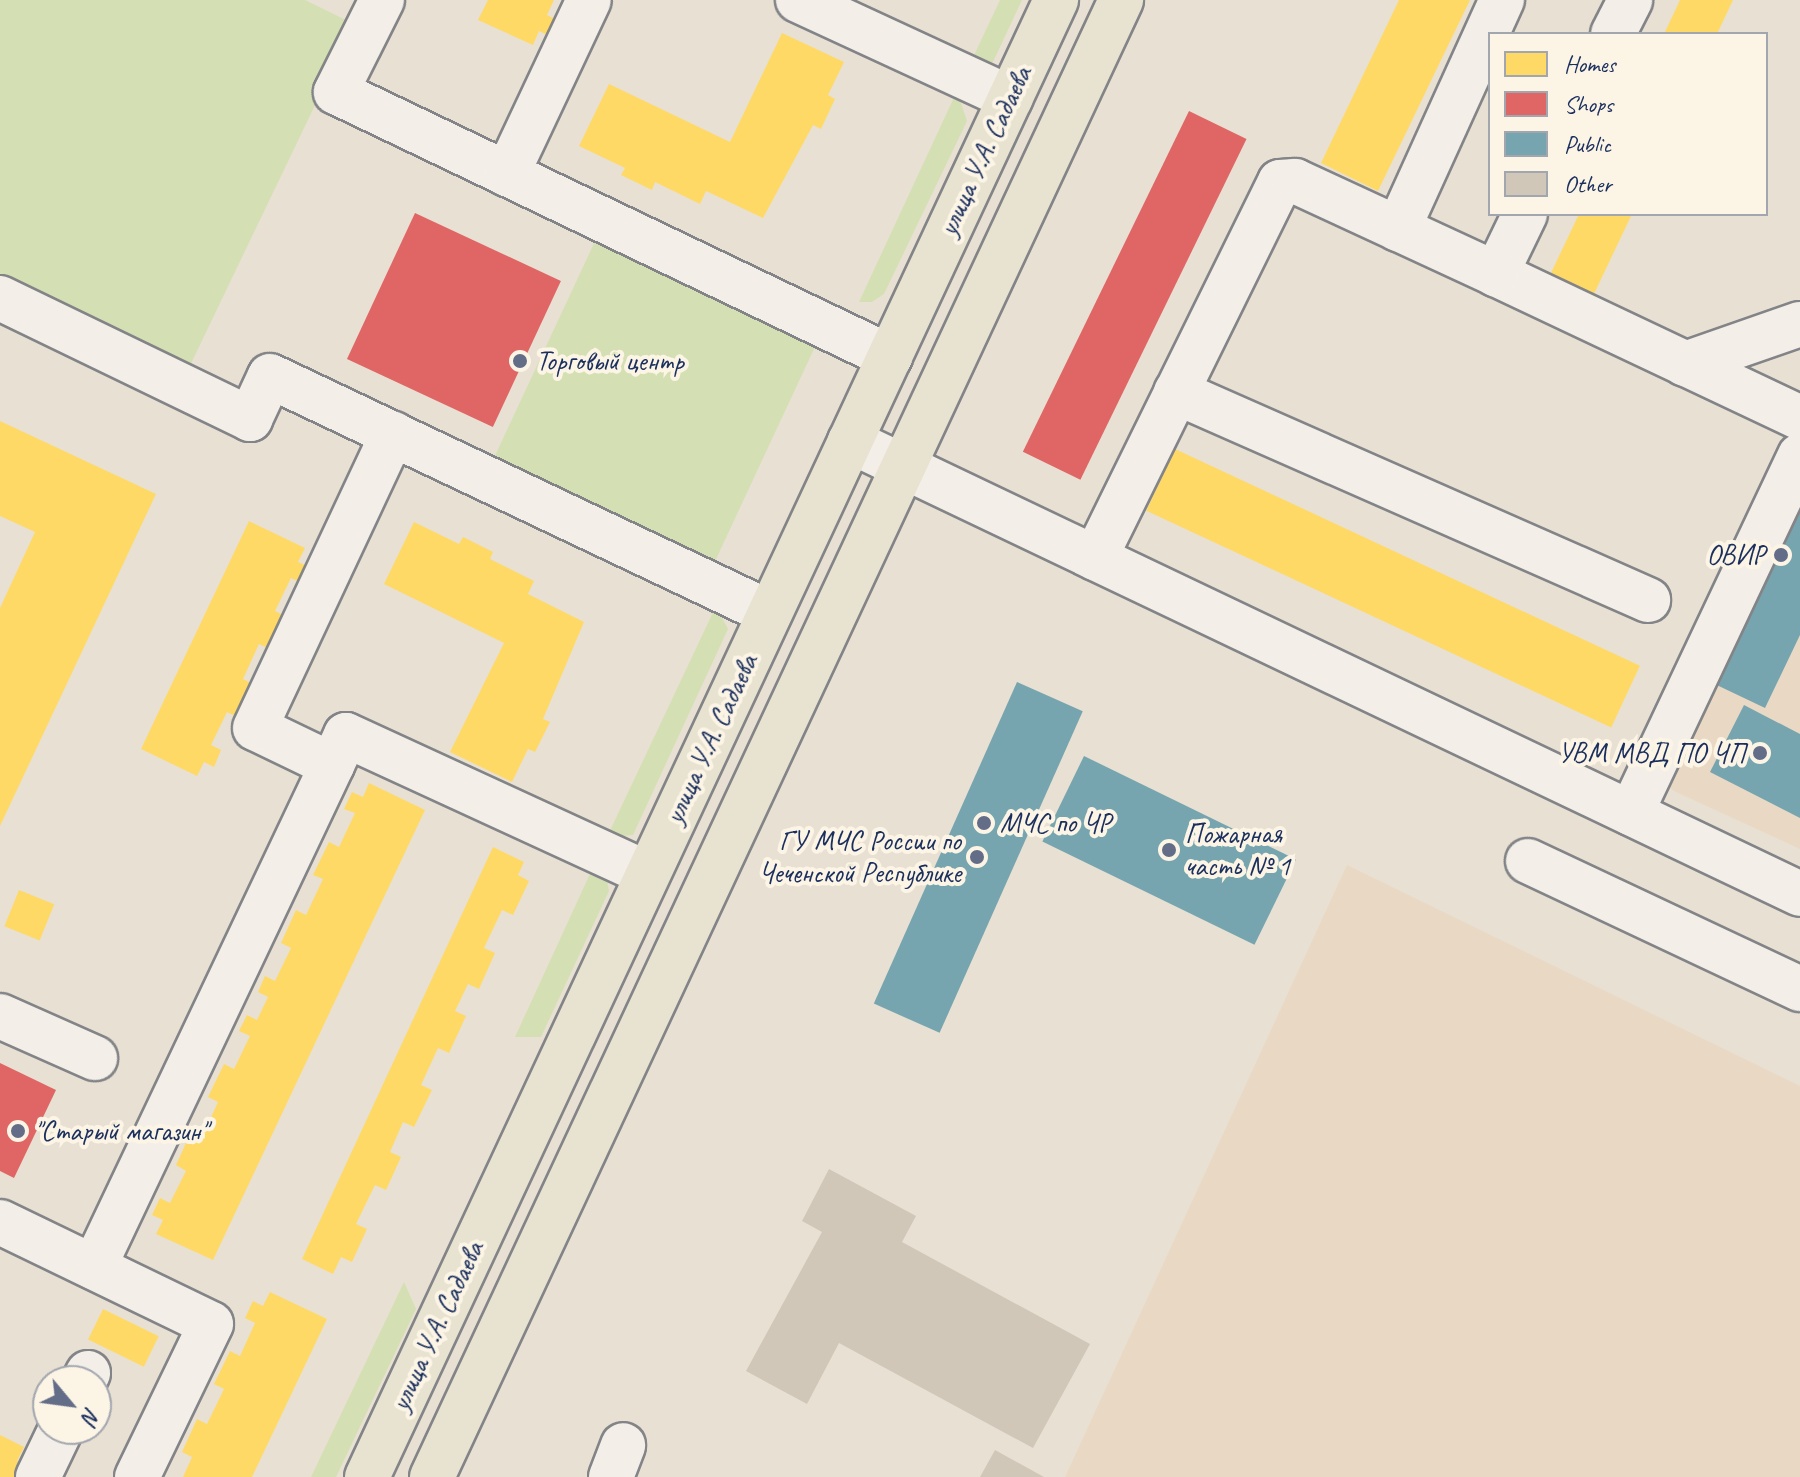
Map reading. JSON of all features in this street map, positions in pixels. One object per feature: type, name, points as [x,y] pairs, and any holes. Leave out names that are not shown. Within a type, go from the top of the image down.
[{"type":"main road","name":"улица У.А. Садаева","points":[[367,1477],[1056,0]]},
{"type":"main road","points":[[432,1477],[1121,0]]},
{"type":"street","points":[[382,0],[336,92],[890,357]]},
{"type":"street","points":[[507,174],[589,0]]},
{"type":"street","points":[[798,0],[1010,98]]},
{"type":"street","points":[[1398,229],[1502,0]]},
{"type":"street","points":[[1614,32],[1630,0]]},
{"type":"street","points":[[1095,558],[1280,182],[1295,181],[1800,418]]},
{"type":"street","points":[[1496,274],[1524,216]]},
{"type":"street","points":[[0,298],[250,419],[270,376],[770,613]]},
{"type":"street","points":[[1685,364],[1800,324]]},
{"type":"street","points":[[1176,392],[1648,600]]},
{"type":"street","points":[[332,765],[255,728],[393,434]]},
{"type":"street","points":[[850,441],[1800,894]]},
{"type":"street","points":[[1631,813],[1800,456]]},
{"type":"street","points":[[94,1267],[346,735],[648,874]]},
{"type":"street","points":[[1528,861],[1800,989]]},
{"type":"street","points":[[0,1016],[95,1058]]},
{"type":"street","points":[[0,1222],[211,1324],[137,1477]]},
{"type":"street","points":[[38,1477],[53,1445]]},
{"type":"shaded area","points":[[1800,452],[1800,849],[1674,791],[1647,772]]},
{"type":"shaded area","points":[[1347,865],[1800,1086],[1800,1477],[1065,1477]]},
{"type":"green space","points":[[0,0],[305,0],[354,24],[185,376],[0,287]]},
{"type":"green space","points":[[1000,0],[1022,0],[993,62],[968,68]]},
{"type":"green space","points":[[957,91],[967,121],[884,294],[872,302],[859,302]]},
{"type":"green space","points":[[597,237],[818,340],[713,565],[492,462]]},
{"type":"green space","points":[[716,606],[728,629],[633,835],[607,837]]},
{"type":"green space","points":[[595,863],[606,875],[609,891],[541,1037],[515,1037]]},
{"type":"green space","points":[[404,1282],[416,1309],[336,1477],[311,1477]]},
{"type":"building: Homes","points":[[488,0],[554,0],[547,15],[557,20],[550,36],[539,31],[533,45],[478,20]]},
{"type":"building: Homes","points":[[1399,0],[1470,0],[1378,191],[1321,163]]},
{"type":"building: Homes","points":[[1680,0],[1733,0],[1718,32],[1665,32]]},
{"type":"building: Homes","points":[[782,33],[844,62],[828,95],[835,99],[821,129],[813,125],[763,218],[706,191],[700,204],[655,182],[652,190],[621,175],[625,168],[579,146],[609,84],[730,142]]},
{"type":"building: Homes","points":[[1578,216],[1631,216],[1593,296],[1550,275]]},
{"type":"building: Homes","points":[[0,421],[156,494],[0,826],[0,608],[35,532],[0,516]]},
{"type":"building: Homes","points":[[1175,449],[1640,666],[1611,727],[1146,511]]},
{"type":"building: Homes","points":[[249,521],[305,548],[298,562],[309,567],[301,583],[291,578],[275,611],[285,616],[270,649],[259,644],[243,679],[253,684],[237,717],[227,712],[211,745],[221,750],[214,767],[204,762],[197,776],[141,749]]},
{"type":"building: Homes","points":[[414,522],[459,544],[463,537],[493,552],[490,559],[534,581],[528,594],[584,622],[543,719],[550,722],[535,752],[528,749],[512,782],[450,752],[504,643],[384,584]]},
{"type":"building: Homes","points":[[369,783],[425,810],[213,1260],[156,1234],[163,1220],[152,1215],[160,1198],[170,1203],[186,1171],[176,1165],[191,1132],[202,1137],[218,1102],[208,1097],[224,1064],[234,1069],[250,1036],[239,1031],[247,1015],[257,1020],[268,997],[258,992],[265,976],[275,981],[291,948],[281,943],[296,910],[306,915],[323,879],[313,875],[329,842],[339,847],[355,813],[344,809],[352,792],[363,797]]},
{"type":"building: Homes","points":[[493,847],[524,862],[518,875],[529,881],[513,915],[502,910],[484,948],[495,953],[479,989],[468,984],[455,1011],[466,1016],[449,1053],[438,1048],[421,1085],[432,1090],[414,1127],[403,1122],[390,1152],[401,1157],[386,1190],[375,1185],[356,1224],[367,1229],[352,1262],[341,1257],[333,1274],[302,1259]]},
{"type":"building: Homes","points":[[19,890],[54,904],[40,940],[4,926]]},
{"type":"building: Homes","points":[[270,1292],[327,1319],[252,1477],[183,1477],[192,1457],[182,1452],[197,1419],[207,1424],[224,1389],[214,1384],[230,1351],[240,1356],[255,1323],[245,1318],[253,1301],[263,1306]]},
{"type":"building: Homes","points":[[103,1309],[159,1336],[144,1367],[88,1340]]},
{"type":"building: Homes","points":[[0,1435],[24,1447],[17,1461],[28,1465],[22,1477],[0,1477]]},
{"type":"building: Shops","points":[[1189,111],[1247,139],[1080,480],[1023,452]]},
{"type":"building: Shops","points":[[415,213],[561,281],[493,427],[347,359]]},
{"type":"building: Shops","name":"\"Старый магазин\"","points":[[0,1063],[56,1090],[14,1178],[0,1171]]},
{"type":"building: Public","name":"ОВИР","points":[[1800,474],[1800,635],[1765,708],[1702,678]]},
{"type":"building: Public","name":"ГУ МЧС России по Чеченской Республике","points":[[1017,682],[1083,711],[940,1033],[874,1004]]},
{"type":"building: Public","name":"УВМ МВД ПО ЧП","points":[[1744,705],[1800,734],[1800,818],[1710,772]]},
{"type":"building: Public","name":"Пожарная часть № 1","points":[[1084,756],[1296,859],[1254,945],[1042,841]]},
{"type":"building: Other","points":[[829,1169],[916,1216],[902,1242],[1090,1344],[1033,1448],[839,1343],[807,1404],[746,1371],[822,1232],[802,1221]]},
{"type":"building: Other","points":[[995,1450],[1044,1477],[980,1477]]},
{"type":"place","name":"Торговый центр","points":[[520,361]]},
{"type":"place","name":"ОВИР","points":[[1781,555]]},
{"type":"place","name":"УВМ МВД ПО ЧП","points":[[1760,753]]},
{"type":"place","name":"МЧС по ЧР","points":[[984,823]]},
{"type":"place","name":"Пожарная часть № 1","points":[[1169,850]]},
{"type":"place","name":"ГУ МЧС России по Чеченской Республике","points":[[977,857]]},
{"type":"place","name":"\"Старый магазин\"","points":[[18,1131]]}]
